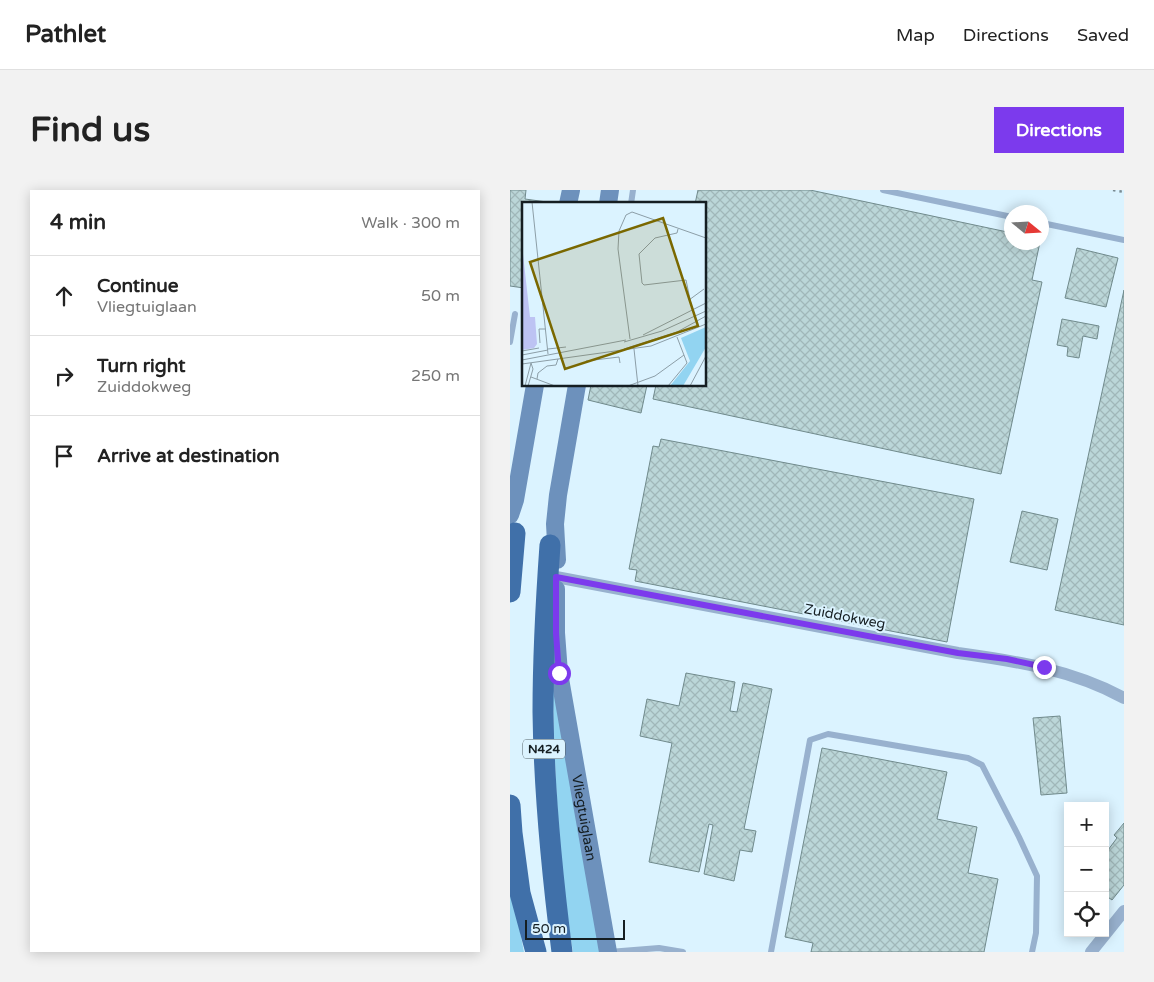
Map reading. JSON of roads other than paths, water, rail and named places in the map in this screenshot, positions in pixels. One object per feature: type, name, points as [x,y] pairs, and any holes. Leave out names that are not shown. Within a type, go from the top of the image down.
[{"type":"highway","points":[[510,592],[513,512]]},
{"type":"highway","name":"N424","points":[[550,545],[543,675],[544,758],[550,839],[562,952]]},
{"type":"highway","points":[[510,805],[520,893],[536,952]]},
{"type":"main road","points":[[513,512],[535,386]]},
{"type":"main road","name":"Vliegtuiglaan","points":[[577,386],[558,495],[555,524],[557,547],[556,633],[559,673],[608,952]]},
{"type":"main road","name":"N424","points":[[550,545],[555,524]]},
{"type":"street","name":"Zuiddokweg","points":[[556,577],[958,653],[1007,659],[1044,667],[1083,679],[1124,698]]},
{"type":"street","points":[[1091,952],[1124,911]]},
{"type":"lane","points":[[883,190],[1004,215]]},
{"type":"lane","points":[[1049,224],[1124,240]]},
{"type":"lane","points":[[510,342],[515,314]]},
{"type":"lane","points":[[771,952],[810,740],[828,734],[968,758],[982,765],[1037,876],[1036,932],[1032,952]]},
{"type":"lane","points":[[608,952],[659,950],[683,952]]}]
